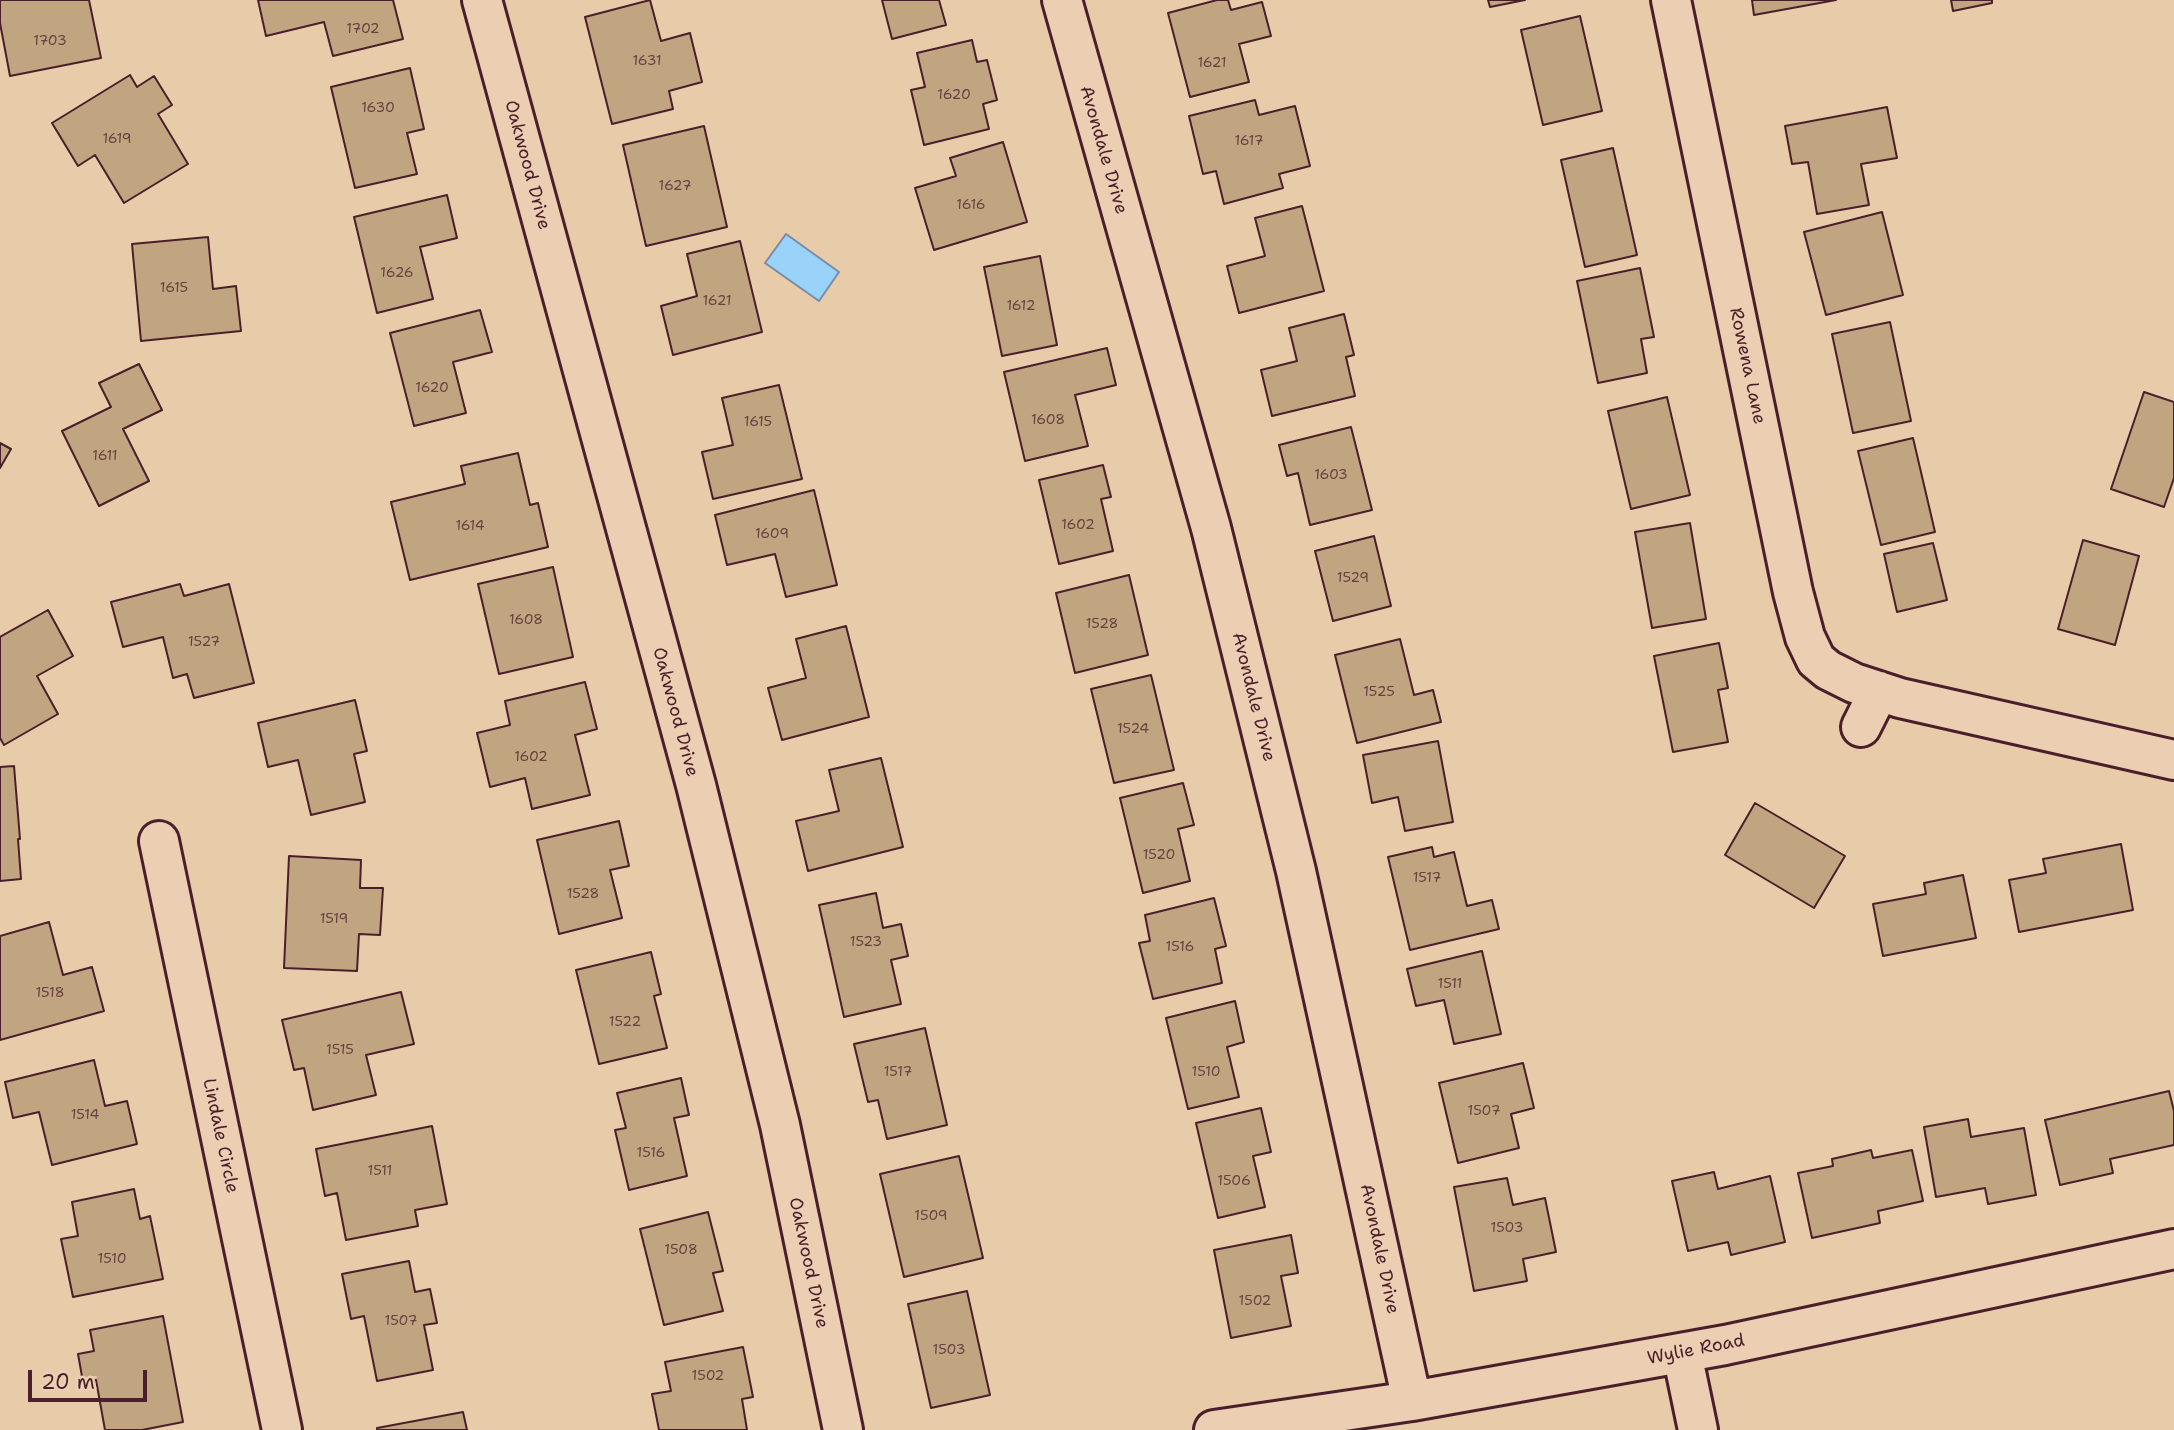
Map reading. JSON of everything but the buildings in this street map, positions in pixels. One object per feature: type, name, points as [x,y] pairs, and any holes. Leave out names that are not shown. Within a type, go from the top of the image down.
[{"type":"street","name":"Oakwood Drive","points":[[482,0],[696,785],[780,1125],[843,1430]]},
{"type":"street","name":"Avondale Drive","points":[[1062,0],[1214,541],[1296,870],[1412,1401]]},
{"type":"street","name":"Rowena Lane","points":[[1671,0],[1793,592],[1805,637],[1816,660],[1828,670],[1900,698],[2174,760]]},
{"type":"street","points":[[1861,727],[1879,691]]},
{"type":"street","name":"Lindale Circle","points":[[159,841],[282,1430]]},
{"type":"street","name":"Wylie Road","points":[[1214,1430],[1412,1401],[1682,1353],[2174,1249]]},
{"type":"street","points":[[1682,1353],[1698,1430]]},
{"type":"water","points":[[786,234],[839,272],[819,301],[765,263]]}]
